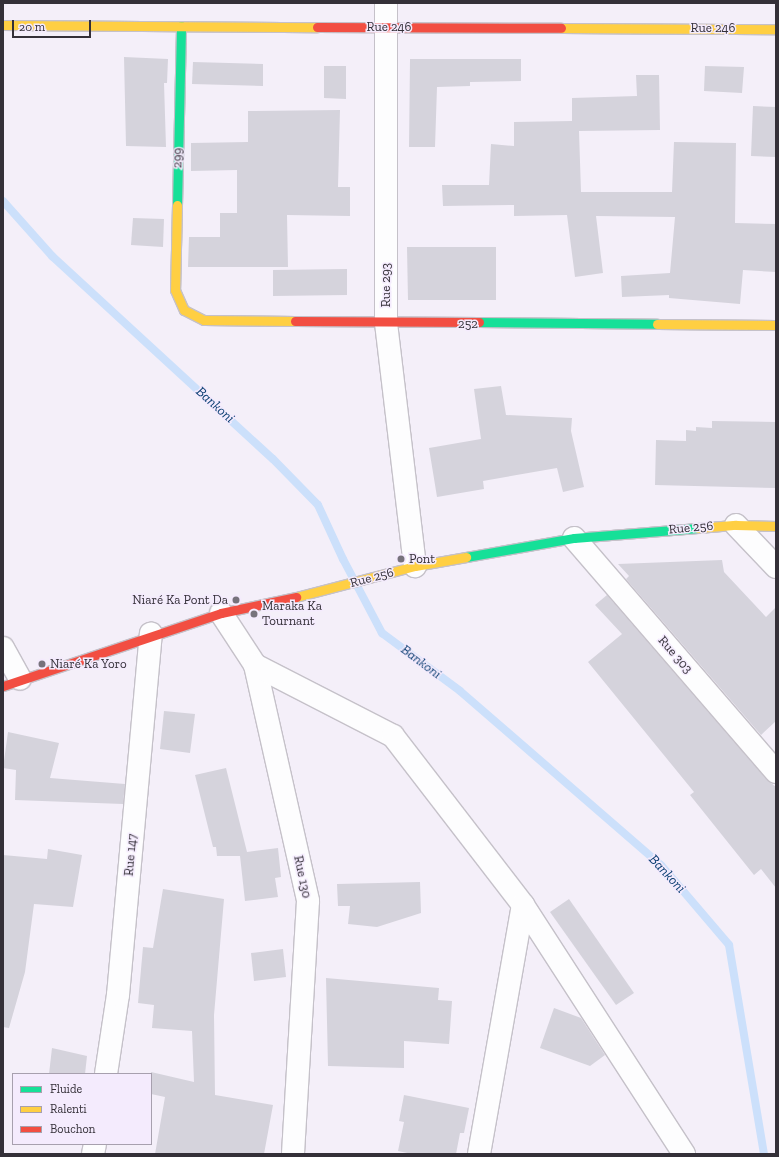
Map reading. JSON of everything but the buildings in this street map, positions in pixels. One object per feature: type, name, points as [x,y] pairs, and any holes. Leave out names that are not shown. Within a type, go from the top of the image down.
[{"type":"street","name":"Rue 293","points":[[386,3],[386,323],[415,566]]},
{"type":"street","name":"Rue 246","points":[[3,25],[776,29]]},
{"type":"street","name":"299","points":[[175,290],[181,26]]},
{"type":"street","name":"252","points":[[175,290],[184,310],[204,320],[386,323],[776,325]]},
{"type":"street","name":"Rue 256","points":[[12,682],[151,634],[221,613],[317,592],[391,574],[415,566],[574,538],[736,525],[776,526]]},
{"type":"street","points":[[736,525],[776,567]]},
{"type":"street","name":"Rue 303","points":[[574,538],[776,772]]},
{"type":"street","name":"Rue 130","points":[[221,613],[255,665],[308,901],[293,1154]]},
{"type":"street","name":"Rue 147","points":[[106,1073],[118,995],[151,634]]},
{"type":"street","points":[[3,648],[12,682]]},
{"type":"street","points":[[255,665],[393,736],[523,905],[681,1151]]},
{"type":"street","points":[[479,1154],[523,905]]},
{"type":"waterway","name":"Bankoni","points":[[3,201],[52,256],[273,459],[318,505],[343,559],[382,633],[460,691],[661,865],[729,945],[764,1154]]},
{"type":"traffic: fast","points":[[177,205],[181,26]]},
{"type":"traffic: fast","points":[[479,322],[657,324]]},
{"type":"traffic: fast","points":[[466,557],[574,538],[698,528]]},
{"type":"traffic: slow","points":[[3,25],[317,27]]},
{"type":"traffic: slow","points":[[561,28],[776,29]]},
{"type":"traffic: slow","points":[[177,205],[175,290],[184,310],[204,320],[295,321]]},
{"type":"traffic: slow","points":[[657,324],[776,325]]},
{"type":"traffic: slow","points":[[698,528],[736,525],[776,526]]},
{"type":"traffic: slow","points":[[296,597],[415,566],[466,557]]},
{"type":"traffic: jam","points":[[317,27],[561,28]]},
{"type":"traffic: jam","points":[[295,321],[479,322]]},
{"type":"traffic: jam","points":[[3,686],[221,613],[296,597]]},
{"type":"place","name":"Pont","points":[[401,559]]},
{"type":"place","name":"Niaré Ka Pont Da","points":[[236,600]]},
{"type":"place","name":"Maraka Ka Tournant","points":[[254,614]]},
{"type":"place","name":"Niaré Ka Yoro","points":[[42,664]]}]
